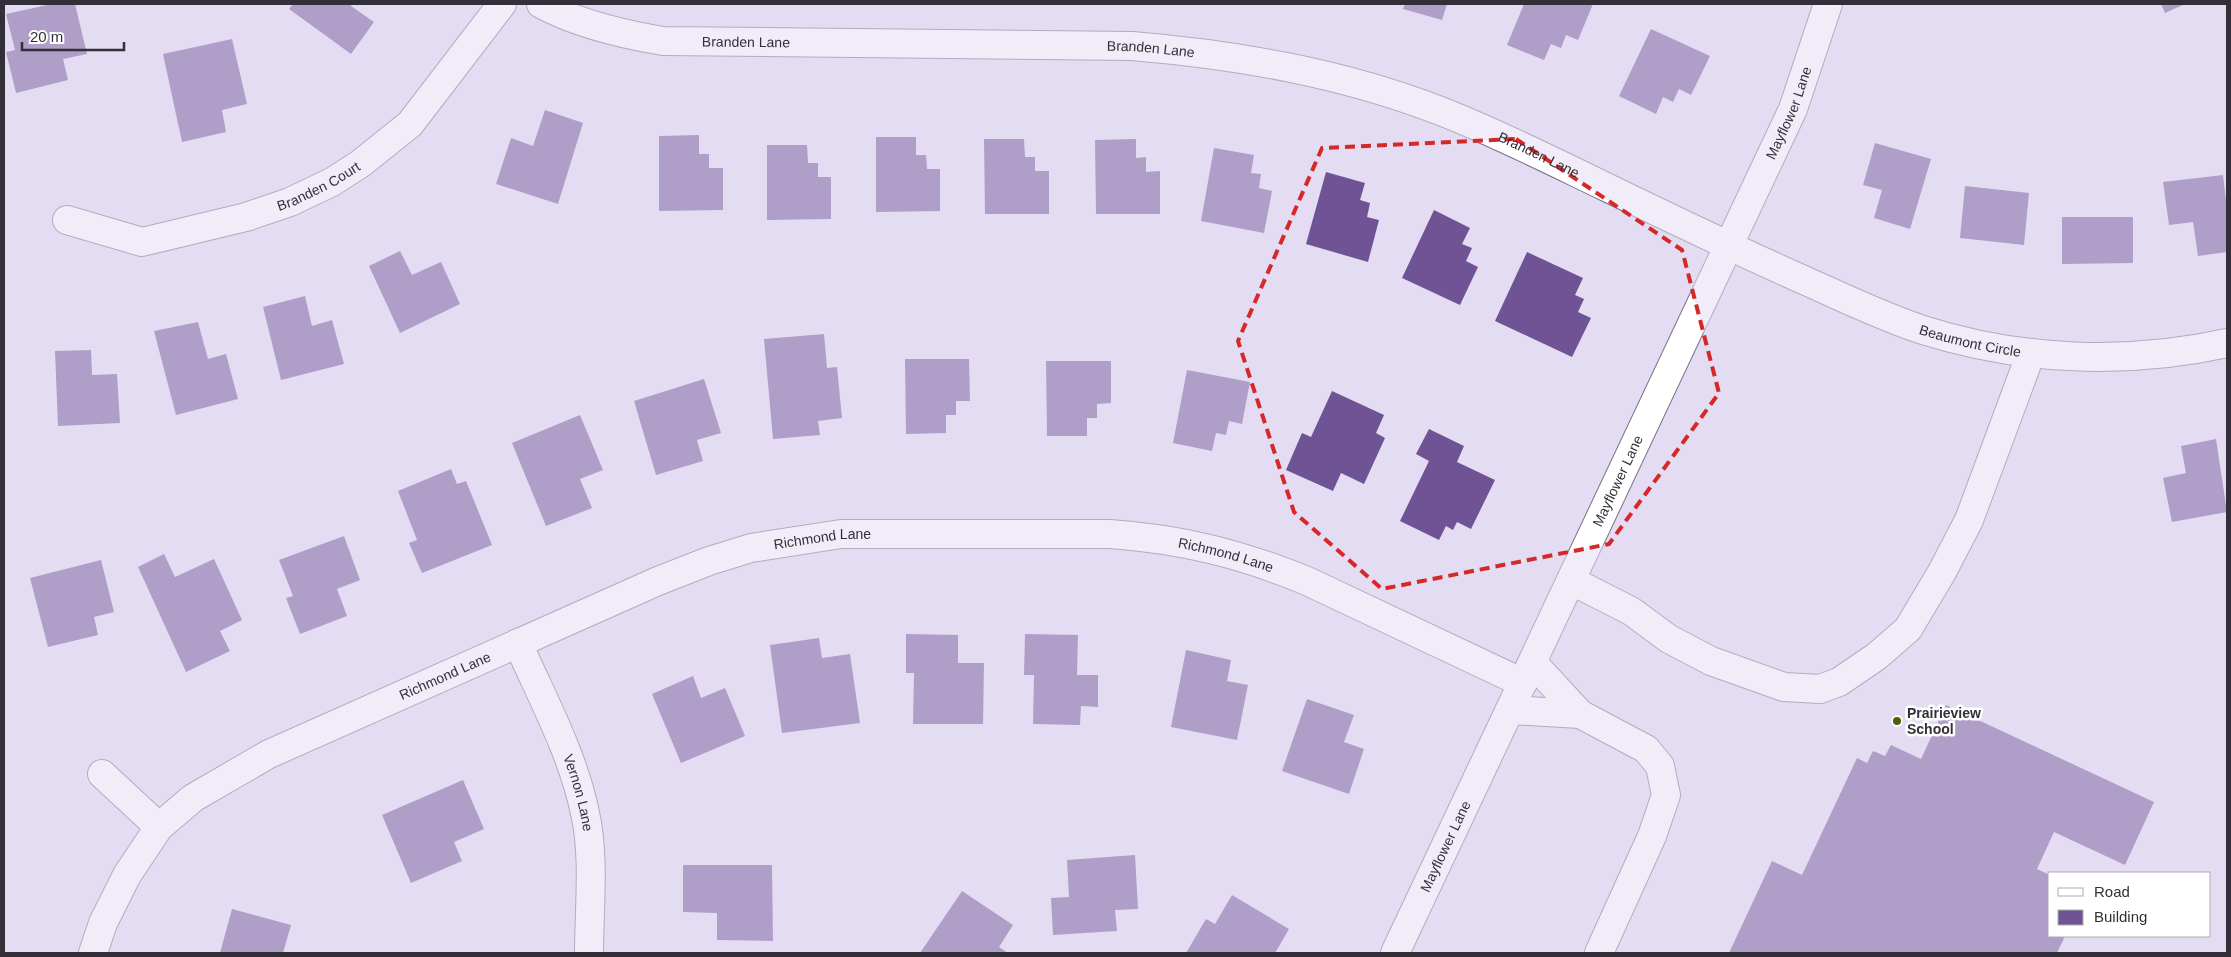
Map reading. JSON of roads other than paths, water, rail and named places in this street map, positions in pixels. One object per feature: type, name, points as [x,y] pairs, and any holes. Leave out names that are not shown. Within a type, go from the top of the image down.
[{"type":"street","name":"Branden Court","points":[[67,220],[142,242],[246,217],[290,202],[332,182],[360,164],[410,124],[502,4]]},
{"type":"street","name":"Branden Lane","points":[[541,4],[591,25],[629,36],[663,41],[1132,46],[1203,52],[1273,63],[1358,83],[1442,112],[1529,150],[1730,247]]},
{"type":"street","name":"Mayflower Lane","points":[[1395,953],[1730,247],[1793,109],[1828,4]]},
{"type":"street","name":"Beaumont Circle","points":[[1730,247],[1882,315],[1917,328],[1992,347],[2031,353],[2081,357],[2148,355],[2227,343]]},
{"type":"street","points":[[1572,581],[1631,611],[1669,639],[1711,660],[1784,687],[1820,689],[1839,682],[1877,656],[1908,629],[1942,572],[1969,520],[2031,353]]},
{"type":"street","name":"Richmond Lane","points":[[93,953],[103,923],[127,875],[159,827],[193,798],[268,754],[709,561],[751,548],[800,539],[874,532],[1110,534],[1149,537],[1214,548],[1273,567],[1528,673]]},
{"type":"street","name":"Vernon Lane","points":[[518,643],[565,751],[578,784],[586,814],[589,852],[589,953]]},
{"type":"street","points":[[1528,673],[1580,714],[1646,749],[1660,766],[1666,795],[1652,836],[1599,953]]},
{"type":"street","points":[[1511,710],[1580,714]]},
{"type":"street","points":[[102,774],[159,827]]},
{"type":"place","name":"Prairieview School","points":[[1897,721]]}]
